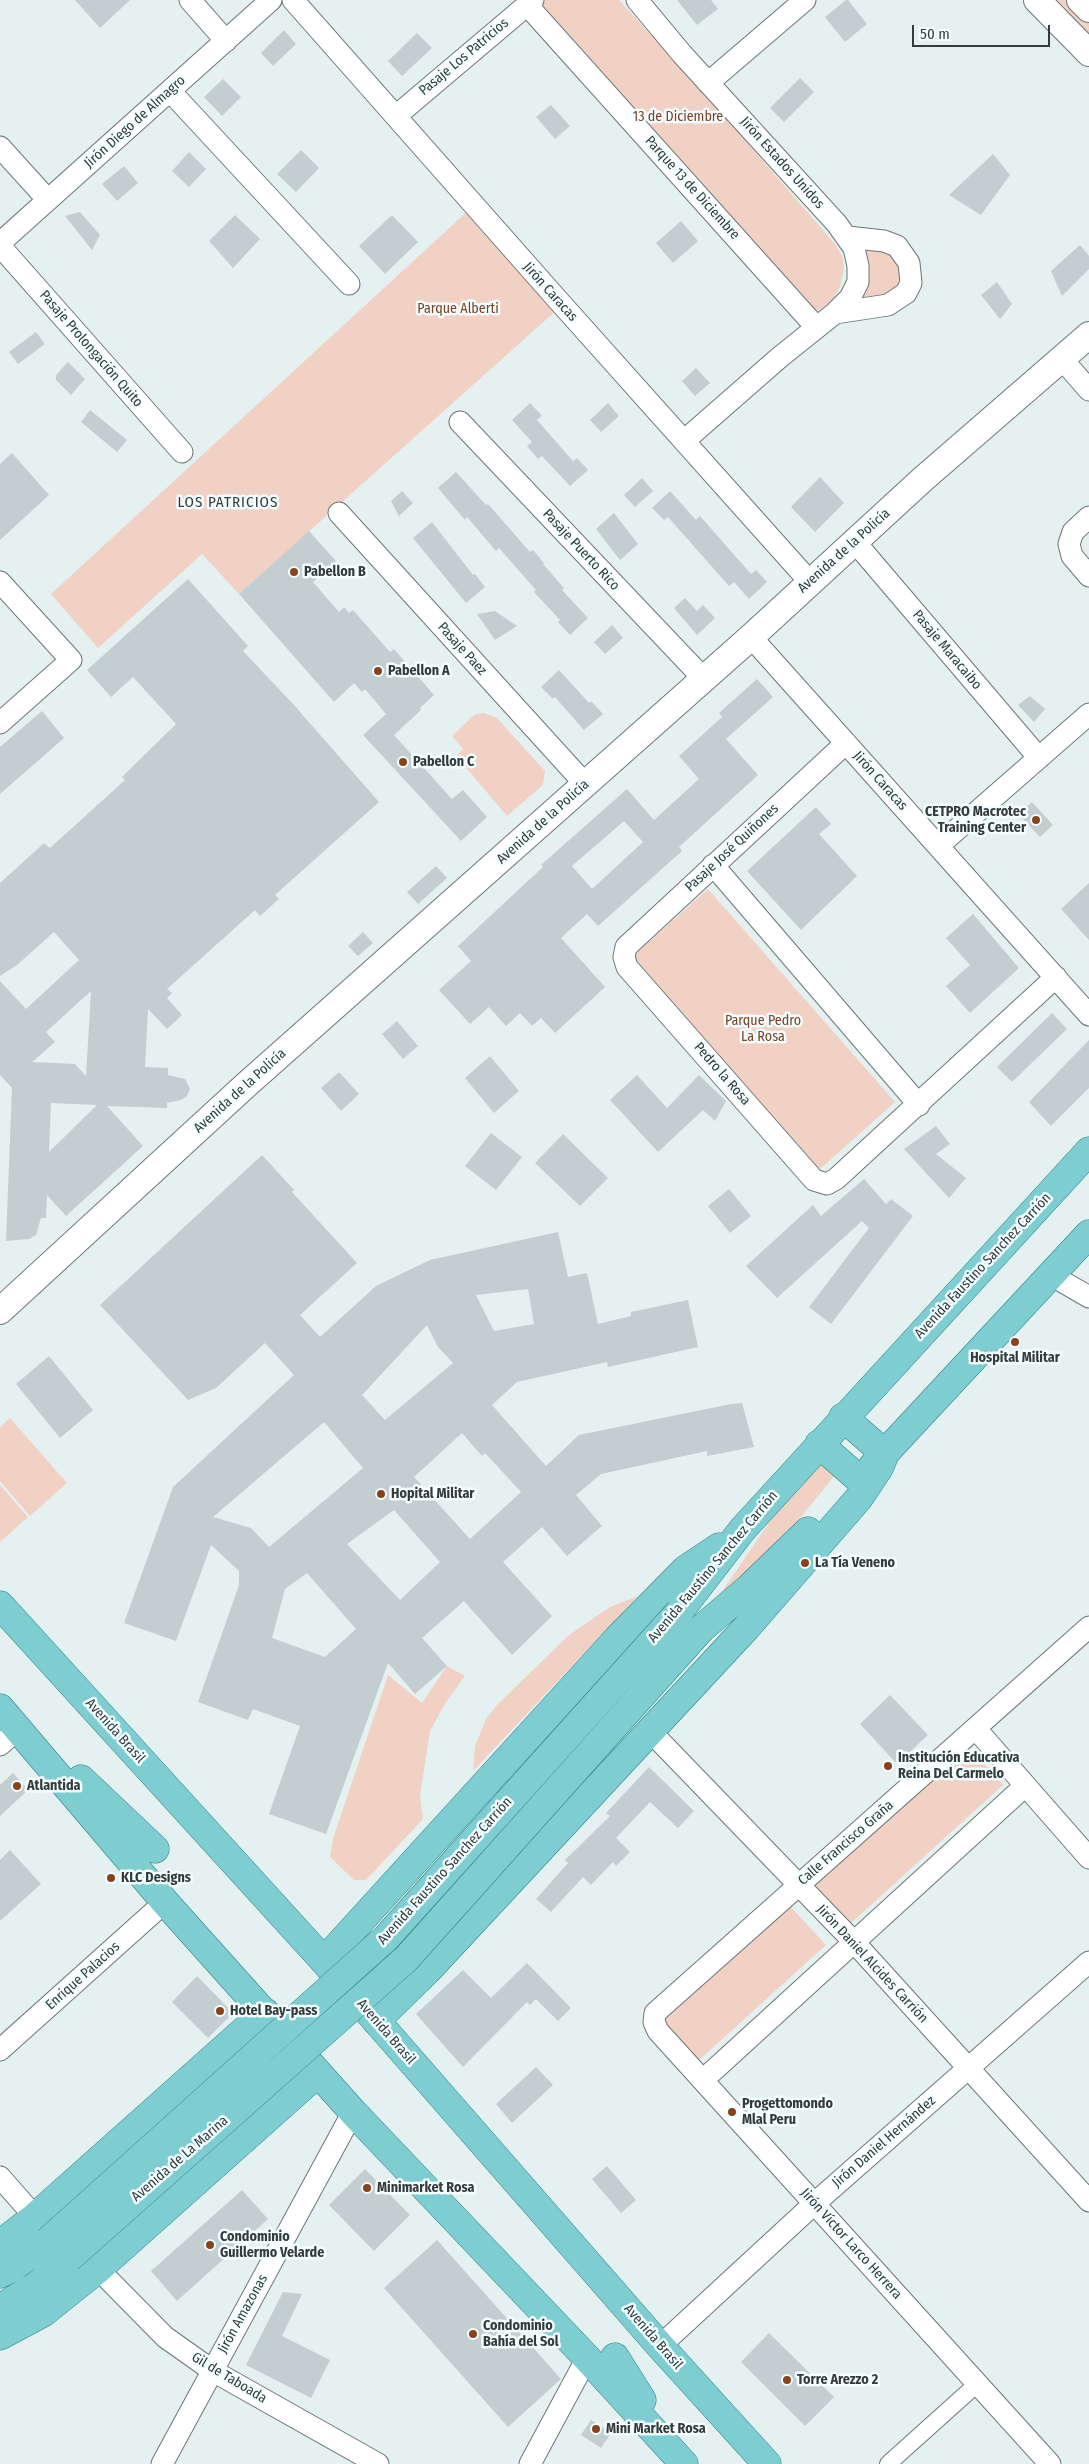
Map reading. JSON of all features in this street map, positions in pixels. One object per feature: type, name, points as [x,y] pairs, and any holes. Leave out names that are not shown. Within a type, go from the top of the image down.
[{"type":"main road","name":"Avenida Faustino Sanchez Carrión","points":[[331,1972],[386,1938],[679,1612],[742,1530],[1089,1151]]},
{"type":"main road","points":[[366,2013],[406,1959],[701,1629],[750,1588],[860,1480],[1089,1234]]},
{"type":"main road","points":[[843,1418],[885,1454]]},
{"type":"main road","points":[[820,1444],[860,1480]]},
{"type":"main road","points":[[366,2013],[428,1971],[747,1627],[859,1498],[879,1468],[885,1454]]},
{"type":"main road","points":[[331,1972],[618,1638],[686,1569],[742,1530]]},
{"type":"main road","name":"Avenida Brasil","points":[[0,1605],[331,1972],[660,2346],[767,2464]]},
{"type":"main road","points":[[77,1690],[138,1786]]},
{"type":"main road","points":[[0,1708],[9,1737],[165,1902],[353,2112],[587,2358],[683,2463]]},
{"type":"main road","points":[[9,1737],[38,1739],[155,1849]]},
{"type":"main road","name":"Avenida de La Marina","points":[[0,2274],[12,2268],[48,2241],[331,1972]]},
{"type":"main road","points":[[0,2244],[35,2217],[264,2012]]},
{"type":"main road","name":"Avenida de La Marina","points":[[0,2308],[36,2286],[366,2013]]},
{"type":"main road","points":[[0,2336],[43,2313],[98,2269],[318,2073]]},
{"type":"main road","points":[[612,2319],[692,2382]]},
{"type":"main road","points":[[615,2356],[683,2463]]},
{"type":"street","points":[[190,0],[226,41]]},
{"type":"street","name":"Jirón Diego de Almagro","points":[[0,245],[271,0]]},
{"type":"street","name":"Jirón Caracas","points":[[293,0],[810,582]]},
{"type":"street","name":"Jirón Estados Unidos","points":[[637,0],[708,83],[847,237],[854,248],[858,266],[858,282],[850,298],[684,441]]},
{"type":"street","points":[[708,83],[805,0]]},
{"type":"street","points":[[1037,0],[1089,53]]},
{"type":"street","points":[[1080,0],[1089,9]]},
{"type":"street","name":"Pasaje Los Patricios","points":[[396,116],[530,2]]},
{"type":"street","name":"Parque 13 de Diciembre","points":[[530,2],[816,327]]},
{"type":"street","points":[[170,91],[350,284]]},
{"type":"street","points":[[0,147],[48,200]]},
{"type":"street","name":"Jirón Estados Unidos","points":[[834,313],[888,305],[906,293],[911,283],[909,263],[897,246],[884,241],[847,237]]},
{"type":"street","name":"Pasaje Prolongación Quito","points":[[0,245],[182,452]]},
{"type":"street","name":"Avenida de la Policía","points":[[0,1311],[246,1085],[1089,335]]},
{"type":"street","points":[[1062,359],[1089,390]]},
{"type":"street","name":"Pasaje Puerto Rico","points":[[460,422],[703,678]]},
{"type":"street","name":"Pasaje Paez","points":[[339,513],[585,784]]},
{"type":"street","points":[[1089,517],[1073,532],[1069,544],[1072,556],[1089,576]]},
{"type":"street","name":"Pasaje Maracaibo","points":[[855,542],[1038,758]]},
{"type":"street","points":[[0,582],[70,660],[0,723]]},
{"type":"street","name":"Jirón Caracas","points":[[751,637],[1089,1014]]},
{"type":"street","points":[[938,846],[1089,714]]},
{"type":"street","name":"Pasaje José Quiñones","points":[[624,956],[626,947],[846,743]]},
{"type":"street","points":[[713,865],[919,1105],[1056,977]]},
{"type":"street","name":"Pedro la Rosa","points":[[624,956],[627,967],[814,1180],[827,1184],[836,1179],[919,1105]]},
{"type":"street","points":[[1051,1276],[1089,1297]]},
{"type":"street","name":"Calle Francisco Graña","points":[[654,2022],[655,2013],[1089,1627]]},
{"type":"street","points":[[976,1729],[1089,1858]]},
{"type":"street","name":"Jirón Daniel Alcides Carrión","points":[[650,1730],[853,1942],[1089,2201]]},
{"type":"street","points":[[703,2080],[1025,1786]]},
{"type":"street","name":"Enrique Palacios","points":[[0,2050],[165,1902]]},
{"type":"street","name":"Jirón Daniel Hernández","points":[[660,2346],[815,2203],[1089,1962]]},
{"type":"street","name":"Jirón Víctor Larco Herrera","points":[[654,2022],[658,2031],[1050,2464]]},
{"type":"street","name":"Jirón Amazonas","points":[[162,2464],[353,2112]]},
{"type":"street","points":[[0,2177],[35,2217]]},
{"type":"street","name":"Gil de Taboada","points":[[98,2269],[165,2336],[213,2370],[378,2464]]},
{"type":"street","points":[[530,2464],[587,2358]]},
{"type":"street","points":[[888,2464],[977,2384]]},
{"type":"green space","name":"13 de Diciembre","points":[[544,0],[619,0],[703,92],[835,244],[842,256],[844,269],[840,286],[833,300],[823,308],[808,314],[534,9]]},
{"type":"green space","points":[[1049,0],[1070,0],[1089,19],[1089,39]]},
{"type":"green space","name":"Parque Alberti","points":[[470,209],[558,309],[239,594],[202,554],[98,648],[51,594]]},
{"type":"green space","points":[[864,246],[890,251],[900,270],[901,282],[889,297],[861,302],[864,285]]},
{"type":"green space","points":[[483,713],[496,717],[545,771],[543,785],[507,816],[456,756],[463,749],[452,736],[474,715]]},
{"type":"green space","name":"Parque Pedro La Rosa","points":[[708,889],[895,1102],[819,1170],[632,957]]},
{"type":"green space","points":[[10,1418],[67,1483],[30,1516],[0,1481],[0,1427]]},
{"type":"green space","points":[[824,1463],[835,1475],[771,1554],[712,1606],[788,1495],[819,1465]]},
{"type":"green space","points":[[0,1485],[28,1517],[0,1542]]},
{"type":"green space","points":[[638,1596],[473,1771],[475,1746],[486,1719],[497,1705],[569,1635],[610,1607]]},
{"type":"green space","points":[[447,1666],[465,1676],[446,1702],[430,1731],[420,1796],[423,1819],[366,1880],[354,1880],[330,1857],[333,1839],[388,1675],[422,1703]]},
{"type":"green space","points":[[968,1746],[1003,1785],[850,1924],[812,1884]]},
{"type":"green space","points":[[787,1903],[826,1945],[698,2061],[659,2018]]},
{"type":"building","points":[[75,0],[130,0],[100,28]]},
{"type":"building","points":[[677,0],[711,0],[718,9],[697,25]]},
{"type":"building","points":[[848,0],[867,24],[845,42],[825,17]]},
{"type":"building","points":[[284,30],[296,44],[273,66],[261,53]]},
{"type":"building","points":[[417,33],[432,48],[402,76],[388,61]]},
{"type":"building","points":[[800,78],[814,92],[784,122],[770,108]]},
{"type":"building","points":[[223,79],[241,97],[222,116],[204,97]]},
{"type":"building","points":[[551,105],[570,126],[555,139],[536,117]]},
{"type":"building","points":[[301,150],[319,168],[296,192],[277,174]]},
{"type":"building","points":[[189,152],[206,169],[189,187],[172,171]]},
{"type":"building","points":[[993,154],[1010,175],[981,215],[949,195]]},
{"type":"building","points":[[124,166],[138,183],[117,201],[102,184]]},
{"type":"building","points":[[80,212],[100,235],[92,250],[65,216]]},
{"type":"building","points":[[235,215],[260,239],[233,268],[209,241]]},
{"type":"building","points":[[392,215],[418,242],[385,274],[359,246]]},
{"type":"building","points":[[681,221],[698,241],[673,263],[656,243]]},
{"type":"building","points":[[1080,245],[1089,256],[1089,269],[1062,296],[1051,271]]},
{"type":"building","points":[[997,282],[1012,304],[1000,319],[981,295]]},
{"type":"building","points":[[36,332],[45,344],[18,364],[9,352]]},
{"type":"building","points":[[68,362],[85,379],[71,395],[56,380],[56,375]]},
{"type":"building","points":[[696,368],[710,383],[695,396],[682,381]]},
{"type":"building","points":[[530,403],[542,416],[537,420],[573,461],[577,458],[588,470],[570,486],[542,456],[538,459],[527,446],[532,442],[512,420]]},
{"type":"building","points":[[608,403],[619,416],[601,432],[590,420]]},
{"type":"building","points":[[90,410],[127,440],[117,452],[81,422]]},
{"type":"building","points":[[12,453],[49,495],[0,540],[0,464]]},
{"type":"building","points":[[456,472],[486,505],[488,504],[530,552],[533,550],[564,588],[562,590],[588,618],[570,635],[558,622],[560,620],[534,592],[536,590],[499,548],[496,551],[467,517],[465,520],[438,488]]},
{"type":"building","points":[[820,477],[844,503],[815,532],[791,507]]},
{"type":"building","points":[[642,478],[653,491],[635,507],[624,495]]},
{"type":"building","points":[[402,491],[413,503],[399,516],[391,501]]},
{"type":"building","points":[[670,491],[696,520],[700,516],[751,574],[756,570],[767,582],[749,599],[734,582],[729,586],[668,517],[664,520],[652,508]]},
{"type":"building","points":[[614,513],[638,544],[620,560],[596,529]]},
{"type":"building","points":[[432,522],[473,575],[475,574],[485,587],[466,603],[413,538]]},
{"type":"building","points":[[309,531],[336,561],[313,582],[339,612],[344,607],[349,613],[353,610],[390,652],[394,649],[434,695],[394,735],[452,799],[463,790],[487,817],[461,841],[363,735],[386,714],[365,689],[362,692],[354,683],[334,702],[239,594]]},
{"type":"building","points":[[188,579],[248,646],[243,651],[294,705],[379,802],[275,895],[279,899],[260,916],[255,910],[167,989],[172,993],[167,998],[182,1015],[167,1029],[148,1009],[145,1067],[168,1068],[168,1075],[185,1079],[190,1089],[187,1096],[181,1100],[167,1103],[167,1108],[107,1106],[143,1146],[66,1216],[47,1195],[46,1218],[41,1218],[36,1235],[29,1239],[6,1241],[12,1088],[0,1075],[0,981],[26,1009],[79,960],[54,932],[17,965],[0,976],[0,883],[44,843],[50,848],[125,780],[122,777],[176,724],[133,677],[111,697],[87,670]],"holes":[[[91,991],[86,1076],[75,1064],[32,1062],[55,1042],[46,1032]],[[51,1103],[97,1105],[49,1152]]]},
{"type":"building","points":[[685,598],[697,611],[703,605],[715,618],[697,635],[674,608]]},
{"type":"building","points":[[495,611],[517,626],[495,640],[477,614]]},
{"type":"building","points":[[612,625],[623,638],[605,654],[594,642]]},
{"type":"building","points":[[559,670],[589,703],[591,701],[603,714],[584,730],[555,697],[553,699],[541,687]]},
{"type":"building","points":[[757,679],[773,697],[726,739],[758,775],[679,847],[682,851],[598,926],[587,914],[561,938],[605,987],[555,1033],[541,1018],[532,1026],[520,1013],[506,1026],[489,1007],[470,1024],[439,990],[471,961],[458,946],[543,867],[541,865],[627,789],[654,820],[699,779],[679,756],[722,717],[719,713]],"holes":[[[624,821],[643,842],[592,889],[572,866]]]},
{"type":"building","points":[[1030,696],[1045,709],[1034,722],[1018,705]]},
{"type":"building","points":[[42,711],[64,738],[0,794],[0,747]]},
{"type":"building","name":"CETPRO Macrotec Training Center","points":[[1032,802],[1053,825],[1040,837],[1018,814]]},
{"type":"building","points":[[816,807],[831,824],[819,834],[857,876],[801,930],[747,871]]},
{"type":"building","points":[[436,866],[447,878],[418,904],[407,892]]},
{"type":"building","points":[[1089,883],[1089,940],[1061,909]]},
{"type":"building","points":[[973,914],[1019,968],[970,1013],[946,986],[970,965],[946,938]]},
{"type":"building","points":[[363,932],[373,943],[358,956],[348,946]]},
{"type":"building","points":[[1052,1013],[1067,1029],[1012,1082],[997,1067]]},
{"type":"building","points":[[397,1021],[418,1046],[403,1059],[382,1034]]},
{"type":"building","points":[[1089,1040],[1089,1088],[1051,1126],[1029,1102]]},
{"type":"building","points":[[490,1056],[519,1091],[494,1113],[465,1078]]},
{"type":"building","points":[[339,1072],[359,1094],[341,1111],[321,1088]]},
{"type":"building","points":[[637,1075],[667,1108],[699,1075],[726,1101],[715,1121],[703,1110],[658,1152],[610,1100]]},
{"type":"building","points":[[936,1126],[950,1144],[936,1154],[966,1178],[949,1198],[904,1149]]},
{"type":"building","points":[[491,1133],[522,1157],[496,1190],[465,1166]]},
{"type":"building","points":[[563,1134],[608,1178],[580,1206],[535,1163]]},
{"type":"building","name":"Hopital Militar","points":[[262,1155],[294,1190],[292,1192],[357,1263],[300,1315],[320,1337],[376,1286],[430,1260],[558,1232],[568,1277],[587,1273],[598,1324],[631,1316],[631,1312],[688,1300],[698,1347],[608,1367],[607,1362],[517,1382],[492,1405],[546,1466],[579,1435],[731,1404],[742,1403],[754,1447],[707,1456],[707,1451],[601,1474],[576,1495],[602,1526],[567,1556],[542,1527],[503,1562],[552,1616],[512,1655],[464,1601],[422,1638],[447,1666],[415,1694],[388,1663],[326,1834],[269,1814],[300,1726],[253,1709],[248,1720],[198,1702],[239,1585],[239,1571],[211,1545],[176,1641],[124,1623],[173,1487],[294,1375],[265,1343],[216,1388],[188,1400],[100,1305]],"holes":[[[528,1289],[534,1324],[494,1331],[476,1295]],[[427,1325],[438,1347],[453,1363],[385,1420],[362,1395]],[[324,1422],[363,1468],[269,1547],[251,1528],[213,1517]],[[462,1433],[482,1456],[485,1453],[521,1492],[470,1539],[414,1477]],[[394,1510],[440,1562],[400,1600],[347,1544]],[[307,1573],[356,1629],[325,1657],[272,1638],[285,1589]]]},
{"type":"building","points":[[864,1179],[886,1204],[891,1199],[913,1216],[831,1324],[809,1307],[869,1228],[862,1221],[777,1298],[746,1266],[813,1205],[821,1216]]},
{"type":"building","points":[[729,1189],[751,1216],[730,1233],[708,1206]]},
{"type":"building","points":[[49,1356],[93,1410],[60,1438],[16,1384]]},
{"type":"building","points":[[890,1695],[928,1735],[897,1764],[860,1724]]},
{"type":"building","points":[[649,1767],[694,1811],[678,1828],[650,1802],[616,1838],[630,1852],[616,1866],[613,1862],[591,1885],[583,1877],[551,1912],[536,1899],[568,1863],[565,1860],[610,1816],[606,1813]]},
{"type":"building","points":[[13,1773],[28,1790],[0,1816],[0,1785]]},
{"type":"building","points":[[10,1850],[41,1884],[0,1921],[0,1860]]},
{"type":"building","points":[[527,1963],[571,2008],[558,2021],[536,1999],[530,2005],[527,2002],[463,2067],[416,2014],[463,1970],[491,1998]]},
{"type":"building","points":[[197,1976],[233,2013],[208,2038],[172,2002]]},
{"type":"building","points":[[536,2067],[553,2085],[512,2123],[496,2104]]},
{"type":"building","points":[[607,2166],[636,2200],[621,2213],[592,2179]]},
{"type":"building","points":[[365,2169],[410,2215],[374,2251],[329,2205]]},
{"type":"building","name":"Condominio Guillermo Velarde","points":[[242,2190],[268,2219],[177,2301],[151,2271]]},
{"type":"building","name":"Condominio Bahía del Sol","points":[[437,2240],[561,2379],[508,2427],[384,2288]]},
{"type":"building","points":[[283,2292],[302,2294],[282,2336],[330,2360],[311,2398],[246,2365]]},
{"type":"building","name":"Torre Arezzo 2","points":[[769,2333],[834,2397],[805,2426],[741,2362]]},
{"type":"building","points":[[591,2420],[611,2433],[601,2448],[581,2435]]},
{"type":"place","name":"Pabellon B","points":[[294,572]]},
{"type":"place","name":"Pabellon A","points":[[378,671]]},
{"type":"place","name":"Pabellon C","points":[[403,762]]},
{"type":"place","name":"CETPRO Macrotec Training Center","points":[[1036,820]]},
{"type":"place","name":"Hospital Militar","points":[[1015,1342]]},
{"type":"place","name":"Hopital Militar","points":[[381,1494]]},
{"type":"place","name":"La Tía Veneno","points":[[805,1563]]},
{"type":"place","name":"Institución Educativa Reina Del Carmelo","points":[[888,1766]]},
{"type":"place","name":"Atlantida","points":[[17,1786]]},
{"type":"place","name":"KLC Designs","points":[[111,1878]]},
{"type":"place","name":"Hotel Bay-pass","points":[[220,2011]]},
{"type":"place","name":"Progettomondo Mlal Peru","points":[[732,2112]]},
{"type":"place","name":"Minimarket Rosa","points":[[367,2188]]},
{"type":"place","name":"Condominio Guillermo Velarde","points":[[210,2245]]},
{"type":"place","name":"Condominio Bahía del Sol","points":[[473,2334]]},
{"type":"place","name":"Torre Arezzo 2","points":[[787,2380]]},
{"type":"place","name":"Mini Market Rosa","points":[[596,2429]]},
{"type":"district","name":"LOS PATRICIOS","points":[[228,503]]}]
